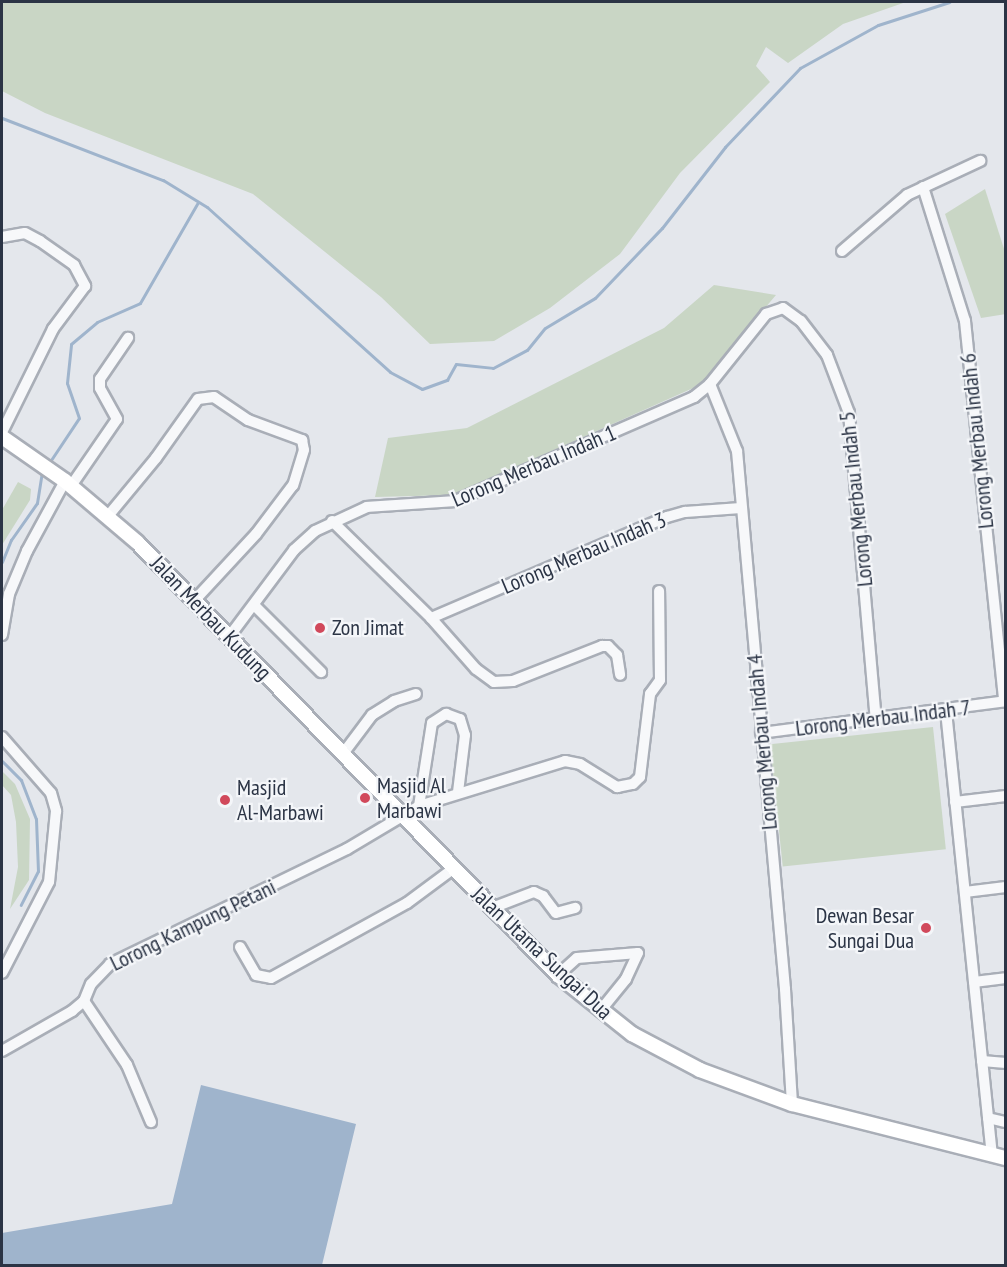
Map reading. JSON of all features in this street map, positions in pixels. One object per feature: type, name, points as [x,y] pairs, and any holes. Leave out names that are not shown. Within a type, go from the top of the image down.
[{"type":"main road","name":"Jalan Merbau Kudung","points":[[2,437],[108,516],[194,601],[403,819]]},
{"type":"main road","name":"Jalan Utama Sungai Dua","points":[[403,819],[558,975],[600,1011],[663,1052],[792,1104],[999,1156]]},
{"type":"street","points":[[842,251],[907,195],[980,161]]},
{"type":"street","name":"Lorong Merbau Indah 6","points":[[923,187],[965,321],[1005,701]]},
{"type":"street","points":[[2,237],[25,233],[40,241],[74,265],[86,286],[53,328],[2,432]]},
{"type":"street","name":"Lorong Merbau Indah 1","points":[[229,637],[294,550],[332,521],[378,506],[455,501],[694,397],[710,384],[766,314],[776,308]]},
{"type":"street","name":"Lorong Merbau Indah 5","points":[[776,308],[791,311],[827,355],[847,402],[876,719]]},
{"type":"street","points":[[2,635],[9,594],[27,551],[68,484],[117,419],[100,388],[100,379],[128,338]]},
{"type":"street","name":"Lorong Merbau Indah 4","points":[[710,384],[737,451],[792,1104]]},
{"type":"street","points":[[108,516],[156,458],[198,399],[214,397],[248,420],[302,441],[304,450],[293,485],[256,534],[194,601]]},
{"type":"street","name":"Lorong Merbau Indah 3","points":[[431,618],[667,517],[684,512],[741,508]]},
{"type":"street","points":[[332,521],[431,618],[476,669],[494,682],[513,681],[602,646],[608,646],[616,655],[620,675]]},
{"type":"street","name":"Lorong Kampung Petani","points":[[84,1001],[100,971],[403,819],[419,806],[458,792],[565,761],[580,764],[617,787],[633,784],[640,777],[650,694],[660,680],[659,591]]},
{"type":"street","points":[[254,605],[321,672]]},
{"type":"street","points":[[342,755],[372,715],[394,701],[417,694]]},
{"type":"street","name":"Lorong Merbau Indah 7","points":[[761,733],[946,711],[1005,701]]},
{"type":"street","points":[[946,711],[988,1118],[999,1156]]},
{"type":"street","points":[[419,806],[432,723],[446,714],[460,719],[465,735],[458,792]]},
{"type":"street","points":[[2,737],[51,794],[56,811],[50,882],[2,973]]},
{"type":"street","points":[[955,802],[1005,796]]},
{"type":"street","points":[[240,947],[256,975],[271,978],[407,903],[453,869]]},
{"type":"street","points":[[965,892],[1005,887]]},
{"type":"street","points":[[492,908],[534,892],[543,896],[556,913],[575,908]]},
{"type":"street","points":[[558,975],[577,958],[638,953],[626,979],[600,1011]]},
{"type":"street","points":[[974,981],[1005,978]]},
{"type":"street","points":[[3,1049],[84,1001],[127,1065],[151,1122]]},
{"type":"street","points":[[982,1061],[1005,1063]]},
{"type":"street","points":[[988,1118],[1005,1122]]},
{"type":"green space","points":[[2,2],[906,2],[843,24],[788,63],[766,47],[756,66],[770,82],[680,173],[620,254],[550,308],[494,341],[430,344],[381,297],[253,194],[45,113],[2,91]]},
{"type":"green space","points":[[985,189],[1005,252],[1006,314],[981,318],[945,214]]},
{"type":"green space","points":[[714,285],[776,295],[700,385],[453,495],[375,497],[388,438],[467,428],[664,328]]},
{"type":"green space","points":[[18,482],[31,489],[30,500],[2,545],[2,510]]},
{"type":"green space","points":[[933,727],[946,849],[783,866],[770,744]]},
{"type":"green space","points":[[2,771],[15,784],[30,819],[29,880],[10,909],[18,867],[16,822],[11,795],[2,785]]},
{"type":"water","points":[[201,1085],[356,1124],[322,1265],[2,1265],[2,1233],[172,1204]]},
{"type":"waterway","points":[[2,118],[163,180],[207,207],[390,372],[422,389],[447,380],[456,364],[493,368],[527,350],[545,328],[595,298],[662,228],[725,147],[800,68],[878,25],[949,2]]},
{"type":"waterway","points":[[51,460],[79,418],[67,383],[71,344],[97,322],[140,303],[198,202]]},
{"type":"waterway","points":[[2,562],[11,540],[37,503],[42,473]]},
{"type":"waterway","points":[[2,761],[21,780],[36,819],[38,871],[21,905]]},
{"type":"place","name":"Zon Jimat","points":[[320,628]]},
{"type":"place","name":"Masjid Al Marbawi","points":[[365,798]]},
{"type":"place","name":"Masjid Al-Marbawi","points":[[225,800]]},
{"type":"place","name":"Dewan Besar Sungai Dua","points":[[926,928]]}]
